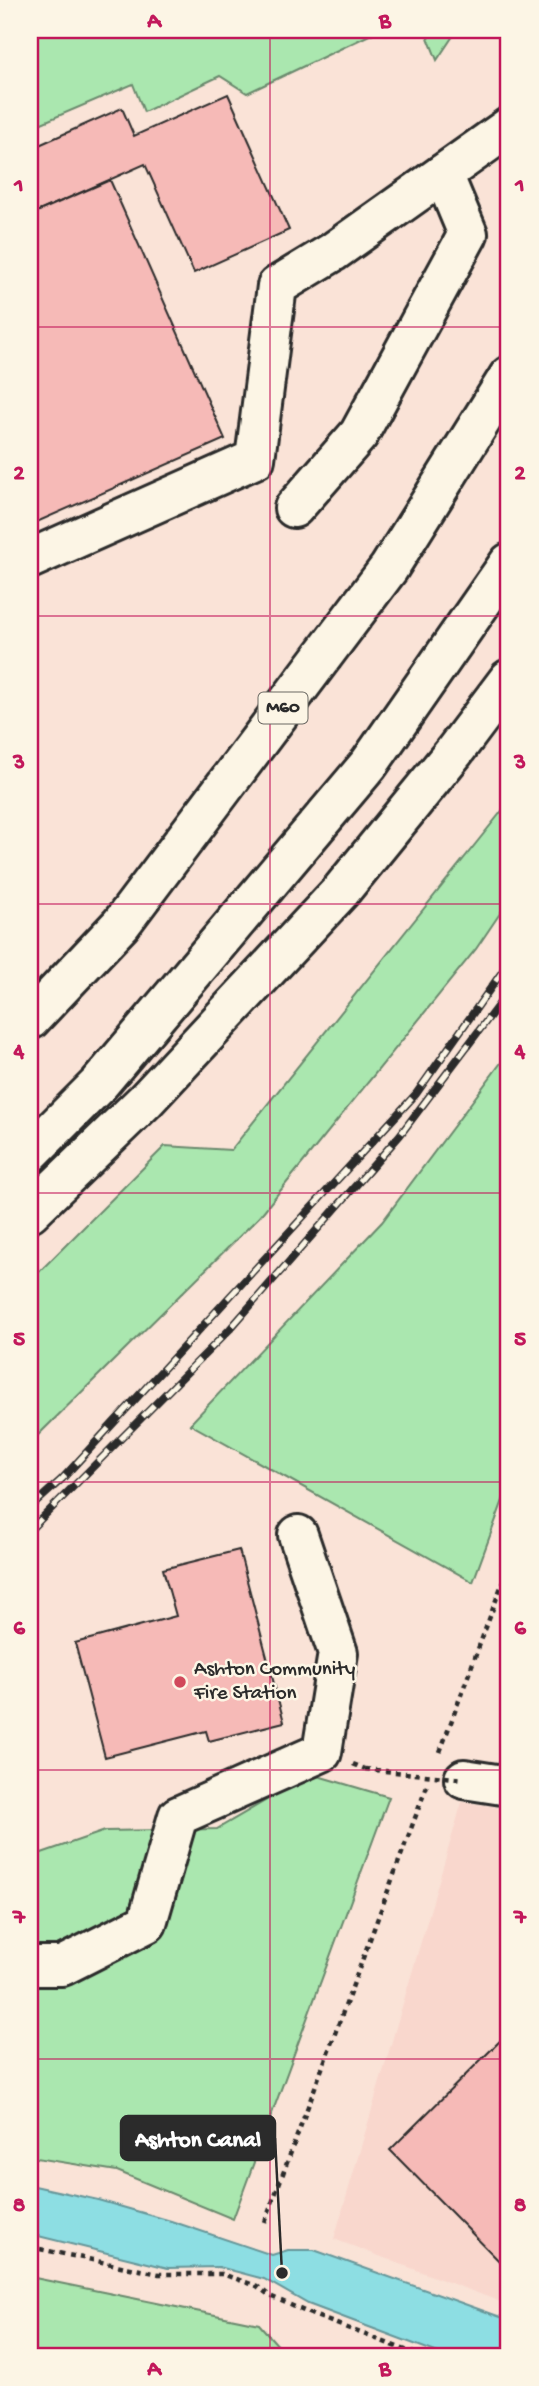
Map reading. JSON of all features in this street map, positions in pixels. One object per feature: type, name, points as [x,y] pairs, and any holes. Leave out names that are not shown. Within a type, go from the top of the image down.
[{"type":"main road","points":[[30,559],[255,458],[277,286],[333,252],[509,127]]},
{"type":"main road","points":[[294,508],[359,434],[468,234],[443,174]]},
{"type":"main road","name":"M60","points":[[30,1020],[121,923],[389,568],[509,376]]},
{"type":"main road","points":[[30,1153],[99,1084],[369,764],[509,563]]},
{"type":"main road","points":[[30,1212],[145,1101],[340,892],[454,752],[509,679]]},
{"type":"main road","points":[[30,1966],[62,1966],[147,1923],[178,1816],[322,1752],[338,1653],[298,1535]]},
{"type":"main road","points":[[445,1769],[509,1786]]},
{"type":"path","points":[[265,2222],[445,1769],[509,1565]]},
{"type":"path","points":[[365,1769],[445,1769]]},
{"type":"path","points":[[30,2247],[159,2274],[222,2274],[257,2286],[270,2296],[313,2315],[421,2356]]},
{"type":"shaded area","points":[[462,1802],[509,1809],[509,2305],[334,2239]]},
{"type":"green space","points":[[30,30],[380,30],[247,93],[220,76],[144,112],[133,84],[30,128]]},
{"type":"green space","points":[[425,30],[457,30],[437,60]]},
{"type":"green space","points":[[509,802],[509,900],[476,949],[259,1217],[30,1443],[30,1281],[165,1146],[231,1150]]},
{"type":"green space","points":[[509,1052],[509,1484],[473,1582],[190,1424],[382,1222]]},
{"type":"green space","points":[[311,1774],[389,1797],[233,2219],[117,2171],[30,2157],[30,1857],[105,1831],[217,1829]]},
{"type":"green space","points":[[30,2277],[259,2324],[287,2356],[30,2356]]},
{"type":"water","points":[[30,2185],[98,2200],[171,2221],[272,2255],[288,2250],[314,2250],[509,2320],[509,2356],[446,2356],[308,2304],[264,2279],[219,2267],[168,2268],[30,2234]]},
{"type":"building","points":[[228,94],[289,230],[194,273],[145,164],[30,215],[30,149],[122,108],[134,136]]},
{"type":"building","points":[[110,180],[225,439],[30,525],[30,215]]},
{"type":"building","name":"Ashton Community Fire Station","points":[[239,1550],[284,1722],[209,1741],[206,1731],[105,1757],[75,1643],[176,1616],[163,1569]]},
{"type":"building","points":[[509,2032],[509,2271],[390,2150]]},
{"type":"railway","points":[[30,1508],[62,1479],[416,1094],[509,962]]},
{"type":"railway","points":[[30,1530],[230,1329],[400,1135],[509,991]]},
{"type":"place","name":"Ashton Community Fire Station","points":[[180,1682]]},
{"type":"place","name":"Ashton Canal","points":[[282,2273]]}]
